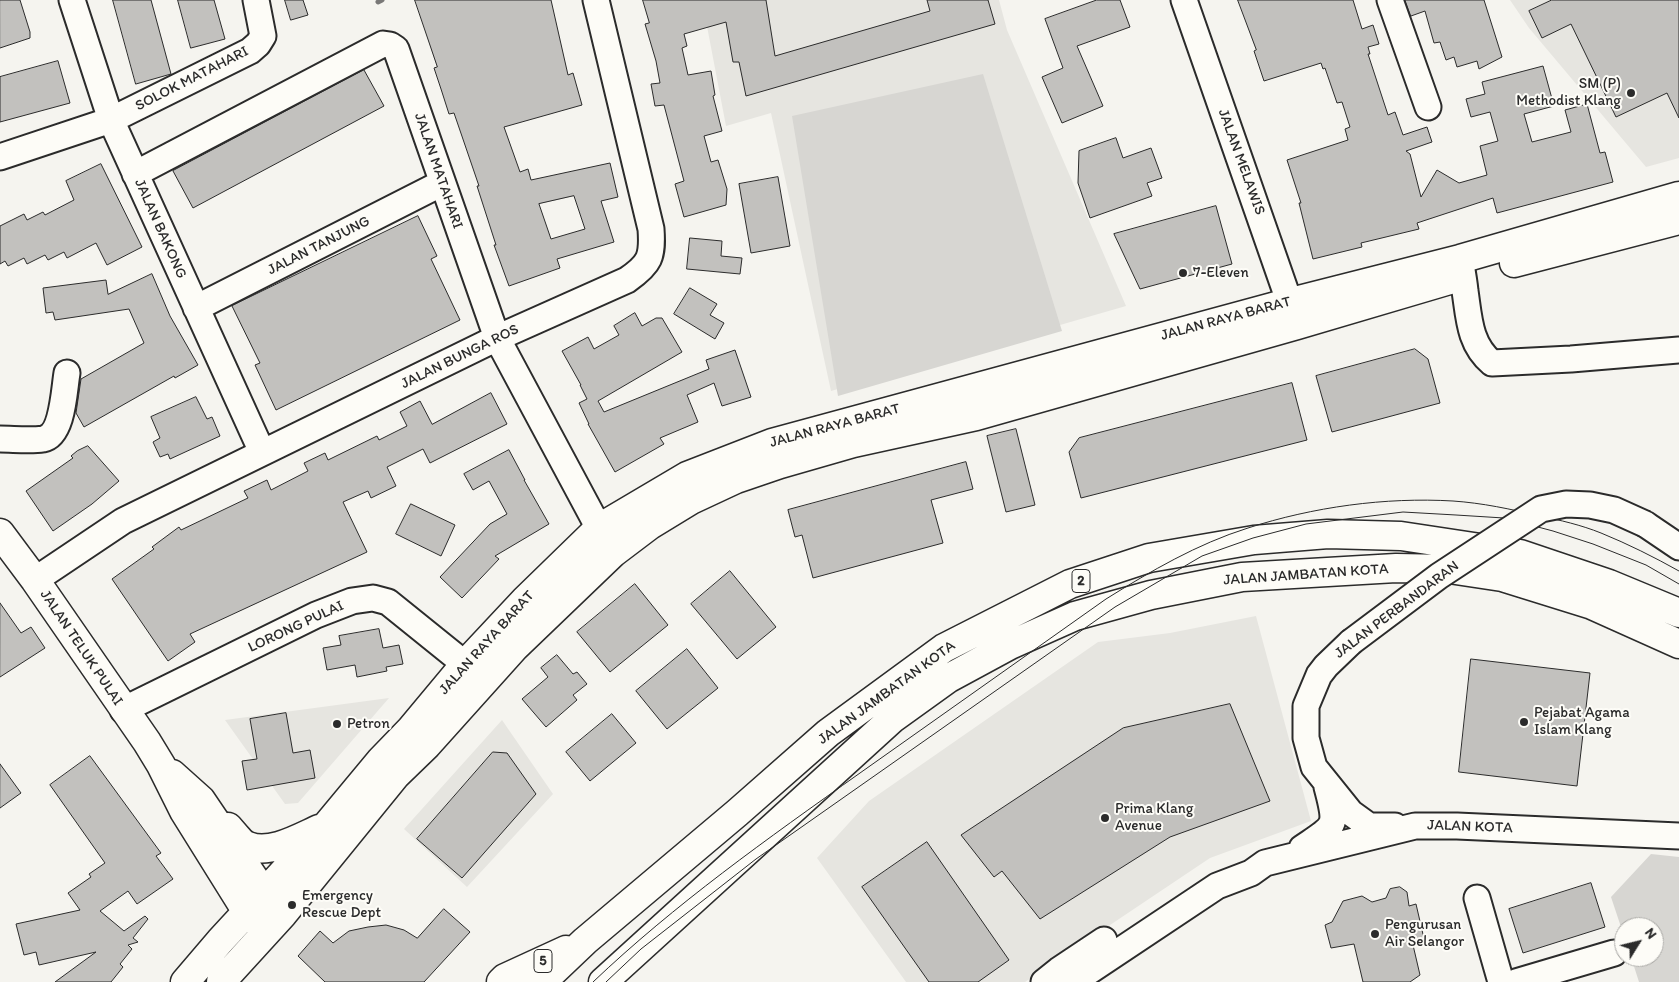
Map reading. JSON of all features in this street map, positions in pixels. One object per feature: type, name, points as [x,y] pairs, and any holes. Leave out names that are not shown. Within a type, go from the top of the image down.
[{"type":"main road","name":"JALAN RAYA BARAT","points":[[185,982],[265,913],[396,775],[428,746],[475,672],[525,600],[599,528],[687,476],[772,443],[1294,314],[1461,268],[1679,196]]},
{"type":"main road","name":"JALAN RAYA BARAT","points":[[1461,268],[1679,220]]},
{"type":"main road","name":"JALAN RAYA BARAT","points":[[221,982],[265,913],[327,825],[381,760],[410,729],[475,672],[515,648],[613,553],[650,525],[690,500],[736,479],[780,464],[854,443],[976,416],[1294,314]]},
{"type":"main road","name":"JALAN TELUK PULAI","points":[[0,533],[35,580],[161,765],[184,811],[265,913]]},
{"type":"main road","name":"JALAN JAMBATAN KOTA","points":[[585,941],[738,813],[828,733],[944,648],[1070,584],[1149,558],[1254,540],[1328,534],[1401,536],[1520,554],[1609,584],[1679,613]]},
{"type":"main road","name":"JALAN JAMBATAN KOTA","points":[[610,977],[892,719],[950,678],[1010,645],[1075,616],[1151,595],[1242,577],[1396,568],[1449,569],[1502,578],[1592,605],[1679,644]]},
{"type":"main road","name":"JALAN TELUK PULAI","points":[[161,765],[201,800],[265,913]]},
{"type":"main road","points":[[201,800],[247,846],[262,848],[278,846],[327,825]]},
{"type":"main road","name":"5","points":[[501,982],[505,978],[585,941]]},
{"type":"main road","name":"2","points":[[542,982],[585,941]]},
{"type":"street","name":"JALAN BAKONG","points":[[72,0],[111,120],[262,452]]},
{"type":"street","name":"SOLOK MATAHARI","points":[[111,120],[250,51],[263,36],[256,0]]},
{"type":"street","name":"JALAN BUNGA ROS","points":[[35,580],[123,521],[497,338],[627,280],[642,270],[649,262],[653,248],[652,229],[596,0]]},
{"type":"street","name":"JALAN MELAWIS","points":[[1184,0],[1294,314]]},
{"type":"street","points":[[1390,0],[1428,107]]},
{"type":"street","name":"JALAN MATAHARI","points":[[136,174],[383,44],[390,45],[396,49],[497,338],[613,553]]},
{"type":"street","points":[[0,157],[111,120]]},
{"type":"street","name":"JALAN TANJUNG","points":[[196,308],[442,183]]},
{"type":"street","points":[[1461,268],[1469,323],[1479,349],[1492,363],[1679,350]]},
{"type":"street","points":[[0,439],[44,439],[55,430],[59,422],[67,373]]},
{"type":"street","name":"JALAN PERBANDARAN","points":[[1415,826],[1369,826],[1351,813],[1314,767],[1306,738],[1306,706],[1319,676],[1326,666],[1351,642],[1439,576],[1541,509],[1566,504],[1590,505],[1614,510],[1645,524],[1679,547]]},
{"type":"street","name":"LORONG PULAI","points":[[123,710],[316,615],[352,601],[373,598],[388,602],[475,672]]},
{"type":"street","points":[[1276,860],[1328,830],[1333,822],[1333,811],[1325,782]]},
{"type":"street","name":"JALAN KOTA","points":[[1061,979],[1212,870],[1248,858],[1276,860],[1415,826],[1466,826],[1679,836]]},
{"type":"street","points":[[1476,898],[1501,982]]},
{"type":"street","points":[[1516,982],[1614,953]]},
{"type":"shaded area","points":[[702,0],[999,0],[1007,30],[1126,306],[831,391],[771,113],[726,126]]},
{"type":"shaded area","name":"SM (P) Methodist Klang","points":[[1510,0],[1679,0],[1679,158],[1646,167],[1529,28]]},
{"type":"shaded area","points":[[983,74],[1062,331],[838,396],[792,116]]},
{"type":"shaded area","points":[[1256,616],[1311,821],[1210,858],[1025,982],[906,982],[817,858],[869,801],[1098,642],[1170,633]]},
{"type":"shaded area","points":[[389,698],[298,803],[285,804],[225,720]]},
{"type":"shaded area","points":[[502,720],[553,794],[467,887],[404,829]]},
{"type":"shaded area","points":[[1651,854],[1679,857],[1679,982],[1639,982],[1634,967],[1664,967],[1664,917],[1618,917],[1611,897]]},
{"type":"building","points":[[0,0],[20,0],[30,32],[30,38],[0,48]]},
{"type":"building","points":[[113,0],[151,0],[171,74],[136,84]]},
{"type":"building","points":[[178,0],[214,0],[225,39],[191,48]]},
{"type":"building","points":[[285,0],[303,0],[308,15],[291,20]]},
{"type":"building","points":[[415,0],[551,0],[568,75],[573,73],[582,105],[504,127],[520,172],[528,169],[531,180],[610,163],[618,197],[601,201],[614,242],[557,259],[560,268],[509,286],[494,245],[496,245],[477,186],[479,186],[454,113],[449,114],[434,68],[437,67]],"holes":[[[574,196],[585,229],[551,239],[539,204]]]},
{"type":"building","points":[[643,0],[766,0],[775,56],[930,11],[927,0],[988,0],[995,24],[746,96],[739,62],[733,62],[726,22],[684,34],[687,46],[682,48],[688,75],[711,71],[715,95],[713,96],[722,131],[704,136],[711,162],[718,160],[727,189],[726,205],[684,217],[675,184],[684,181],[664,105],[655,106],[651,84],[660,83],[656,61],[645,24],[649,23]]},
{"type":"building","points":[[1097,0],[1120,0],[1130,27],[1077,46],[1103,106],[1062,123],[1042,77],[1063,68],[1045,19]]},
{"type":"building","points":[[1238,0],[1353,0],[1362,29],[1373,25],[1379,44],[1368,47],[1370,54],[1368,54],[1388,115],[1395,112],[1403,135],[1427,127],[1432,142],[1406,151],[1410,154],[1421,197],[1437,170],[1459,183],[1487,175],[1480,146],[1498,141],[1490,112],[1471,117],[1466,99],[1485,94],[1482,82],[1543,66],[1554,106],[1524,114],[1532,142],[1571,132],[1565,110],[1587,104],[1600,153],[1605,152],[1613,182],[1497,213],[1493,198],[1417,223],[1419,229],[1361,243],[1362,247],[1313,259],[1299,203],[1301,203],[1287,160],[1348,140],[1345,129],[1350,127],[1342,102],[1337,103],[1325,68],[1323,69],[1321,63],[1264,81],[1254,51],[1256,50]]},
{"type":"building","points":[[1405,0],[1484,0],[1502,57],[1479,69],[1477,61],[1457,67],[1454,57],[1446,60],[1440,42],[1434,43],[1425,11],[1411,16]]},
{"type":"building","name":"SM (P) Methodist Klang","points":[[1552,0],[1679,0],[1679,118],[1667,93],[1616,117],[1571,24],[1542,38],[1529,11]]},
{"type":"building","points":[[58,61],[70,103],[0,122],[0,77]]},
{"type":"building","points":[[364,70],[384,106],[193,208],[173,171]]},
{"type":"building","points":[[1116,138],[1123,158],[1151,148],[1162,178],[1147,183],[1152,196],[1090,218],[1078,183],[1079,151]]},
{"type":"building","points":[[101,164],[142,247],[107,265],[96,243],[67,258],[64,252],[48,260],[45,255],[27,264],[24,258],[8,266],[5,261],[0,264],[0,226],[24,214],[27,220],[43,212],[45,215],[74,200],[66,181]]},
{"type":"building","points":[[778,177],[790,246],[751,253],[739,184]]},
{"type":"building","points":[[1216,206],[1232,264],[1140,289],[1114,234]]},
{"type":"building","points":[[418,216],[437,256],[431,259],[460,320],[276,410],[255,365],[260,363],[232,306]]},
{"type":"building","points":[[690,238],[722,241],[721,256],[742,258],[740,274],[687,269]]},
{"type":"building","points":[[152,274],[170,316],[198,365],[175,378],[174,376],[84,427],[76,413],[81,379],[144,343],[129,309],[55,320],[53,312],[46,313],[43,288],[106,280],[108,294]]},
{"type":"building","points":[[690,288],[717,304],[710,315],[724,323],[715,339],[674,314]]},
{"type":"building","points":[[635,313],[642,326],[656,318],[662,318],[682,352],[598,401],[604,412],[709,369],[706,360],[735,350],[751,397],[722,406],[714,383],[687,395],[698,422],[660,438],[664,444],[615,472],[588,424],[579,403],[587,399],[562,351],[588,337],[594,349],[619,335],[614,326]]},
{"type":"building","points":[[1415,349],[1428,359],[1440,403],[1332,432],[1316,376]]},
{"type":"building","points":[[1292,383],[1307,440],[1081,498],[1069,452],[1079,438]]},
{"type":"building","points":[[491,393],[507,424],[430,463],[423,449],[387,467],[396,486],[371,498],[368,491],[343,502],[367,552],[190,634],[195,642],[168,661],[112,579],[154,549],[152,547],[179,527],[181,530],[248,498],[244,491],[267,480],[271,490],[308,471],[304,463],[325,453],[328,460],[377,436],[379,440],[407,426],[400,412],[420,401],[432,424]]},
{"type":"building","points":[[196,397],[207,419],[212,417],[220,436],[170,459],[168,454],[160,457],[153,442],[160,438],[151,417]]},
{"type":"building","points":[[1016,429],[1035,505],[1006,512],[987,436]]},
{"type":"building","points":[[88,446],[119,481],[92,504],[53,531],[26,491],[73,458],[71,456],[77,451]]},
{"type":"building","points":[[509,450],[549,524],[495,556],[499,559],[462,598],[440,577],[490,524],[507,514],[489,481],[473,490],[464,474]]},
{"type":"building","points":[[966,462],[973,489],[931,500],[943,543],[813,578],[802,535],[795,537],[788,510]]},
{"type":"building","points":[[411,504],[455,525],[441,556],[396,534]]},
{"type":"building","points":[[730,571],[776,627],[737,659],[691,604]]},
{"type":"building","points":[[635,584],[668,625],[610,672],[577,632]]},
{"type":"building","points":[[0,603],[21,633],[31,627],[45,648],[0,677]]},
{"type":"building","points":[[379,629],[383,648],[399,645],[403,664],[386,667],[387,671],[357,677],[355,665],[327,670],[323,648],[341,645],[339,636]]},
{"type":"building","points":[[687,649],[718,688],[667,729],[636,691]]},
{"type":"building","points":[[557,655],[573,674],[577,672],[587,684],[573,695],[577,700],[546,727],[522,699],[548,677],[541,668]]},
{"type":"building","name":"Pejabat Agama Islam Klang","points":[[1471,659],[1590,673],[1577,786],[1459,772]]},
{"type":"building","name":"Prima Klang Avenue","points":[[1230,704],[1270,801],[1170,837],[1040,919],[1002,871],[994,877],[961,835],[1123,728]]},
{"type":"building","points":[[286,713],[293,753],[310,750],[315,778],[247,790],[242,761],[257,759],[250,719]]},
{"type":"building","points":[[612,714],[636,743],[590,781],[566,752]]},
{"type":"building","points":[[493,752],[507,753],[536,794],[462,878],[417,839]]},
{"type":"building","points":[[90,756],[161,853],[156,856],[173,879],[137,904],[128,891],[100,911],[124,931],[145,916],[148,919],[133,938],[138,942],[128,945],[132,949],[120,964],[123,967],[111,982],[55,982],[96,952],[39,965],[36,952],[24,955],[16,924],[80,910],[68,893],[91,877],[89,874],[105,863],[50,785]]},
{"type":"building","points":[[0,764],[21,793],[0,808]]},
{"type":"building","points":[[927,842],[1009,960],[978,982],[929,982],[862,887]]},
{"type":"building","points":[[1591,883],[1605,927],[1523,953],[1509,909]]},
{"type":"building","name":"Pengurusan Air Selangor","points":[[1400,887],[1407,892],[1409,906],[1416,904],[1425,943],[1413,945],[1420,975],[1410,982],[1363,982],[1354,944],[1331,948],[1325,925],[1332,922],[1343,901],[1362,896],[1372,902],[1386,898],[1390,889]]},
{"type":"building","points":[[444,909],[470,932],[424,982],[325,982],[298,956],[320,931],[333,943],[349,931],[386,925],[404,930],[417,938]]},
{"type":"waterway","points":[[378,2],[382,0]]},
{"type":"tram line","points":[[593,982],[624,953],[722,873],[1106,599],[1175,559],[1229,534],[1298,514],[1349,505],[1375,502],[1453,501],[1507,509],[1586,528],[1631,546],[1679,571]]},
{"type":"tram line","points":[[606,982],[641,949],[756,859],[1115,607],[1202,556],[1253,538],[1306,524],[1403,512],[1456,515],[1504,518],[1553,531],[1593,544],[1646,565],[1679,584]]},
{"type":"place","name":"SM (P) Methodist Klang","points":[[1631,93]]},
{"type":"place","name":"7-Eleven","points":[[1183,273]]},
{"type":"place","name":"Pejabat Agama Islam Klang","points":[[1524,722]]},
{"type":"place","name":"Petron","points":[[337,724]]},
{"type":"place","name":"Prima Klang Avenue","points":[[1105,818]]},
{"type":"place","name":"Emergency Rescue Dept","points":[[292,905]]},
{"type":"place","name":"Pengurusan Air Selangor","points":[[1375,934]]}]
